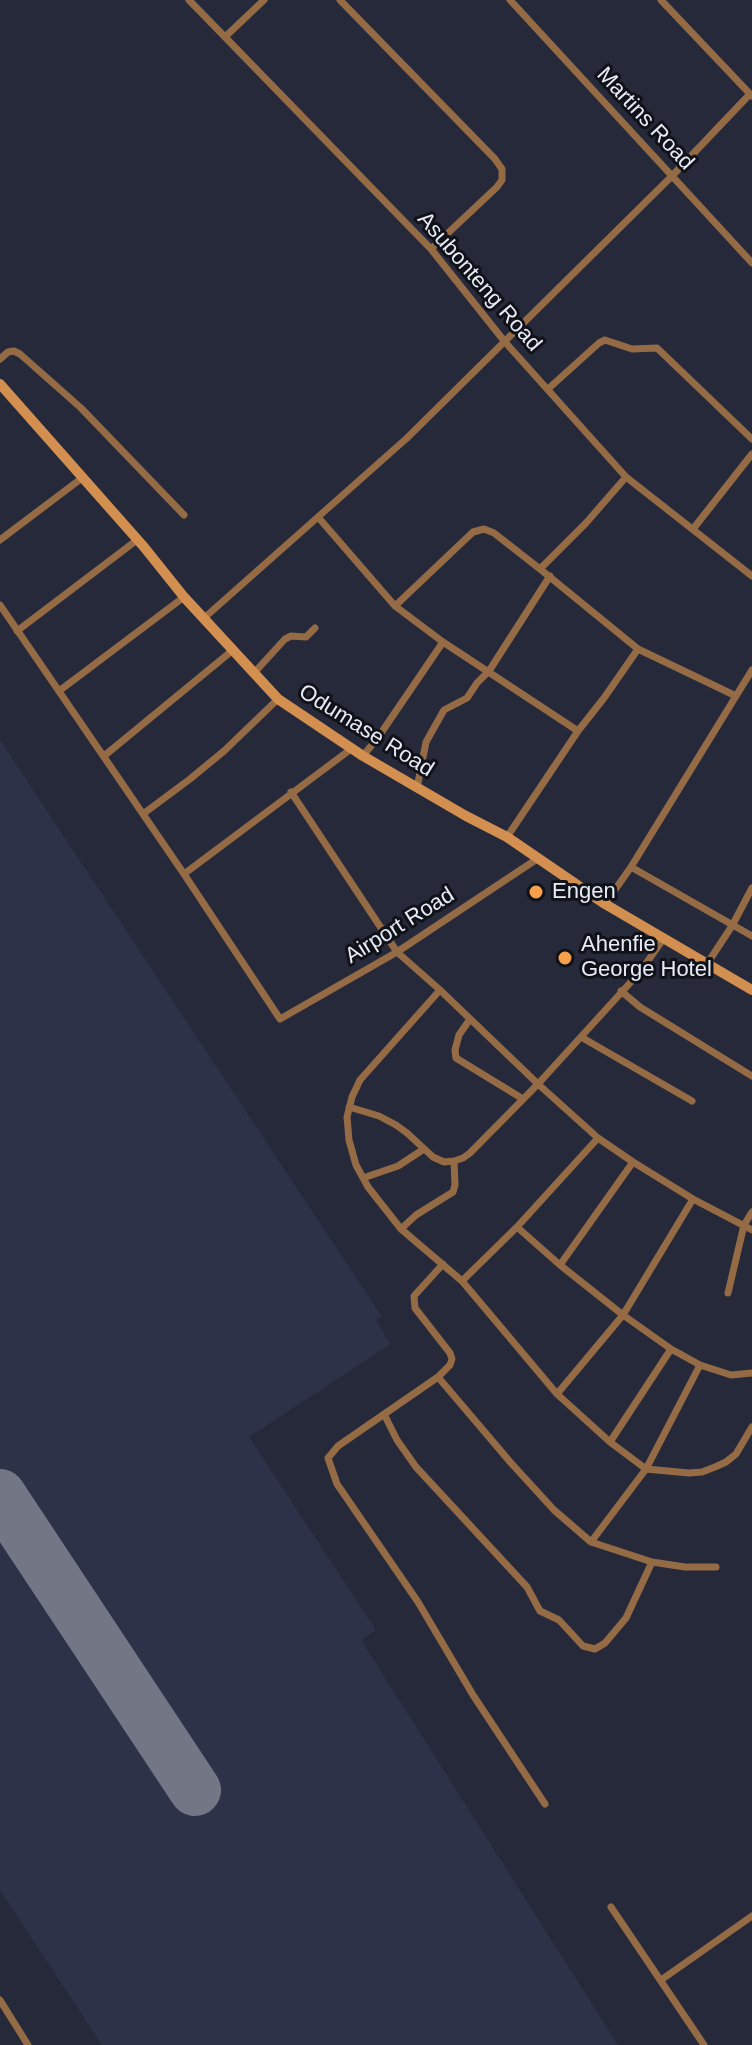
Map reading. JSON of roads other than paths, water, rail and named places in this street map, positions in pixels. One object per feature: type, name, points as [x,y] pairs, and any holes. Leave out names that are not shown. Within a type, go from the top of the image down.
[{"type":"main road","name":"Odumase Road","points":[[0,384],[203,619],[278,699],[351,749],[507,837],[605,904],[752,990]]},
{"type":"street","name":"Asubonteng Road","points":[[189,0],[431,249],[505,342],[626,477],[752,576]]},
{"type":"street","points":[[225,37],[264,0]]},
{"type":"street","points":[[340,0],[502,169],[502,180],[497,187],[431,249]]},
{"type":"street","name":"Martins Road","points":[[510,0],[752,263]]},
{"type":"street","points":[[203,619],[407,438],[751,95],[661,0]]},
{"type":"street","points":[[548,389],[605,340],[632,349],[657,348],[752,439]]},
{"type":"street","points":[[0,359],[8,352],[20,354],[81,408],[184,515]]},
{"type":"street","points":[[693,529],[752,454]]},
{"type":"street","points":[[540,569],[626,477]]},
{"type":"street","points":[[0,540],[82,478]]},
{"type":"street","points":[[318,517],[395,606],[443,642],[578,731]]},
{"type":"street","points":[[395,606],[473,532],[484,529],[494,533],[550,576],[638,649],[736,696]]},
{"type":"street","points":[[17,631],[137,540]]},
{"type":"street","points":[[417,788],[426,742],[444,710],[467,698],[489,671],[550,576]]},
{"type":"street","points":[[59,691],[184,597]]},
{"type":"street","points":[[0,605],[184,874],[351,749]]},
{"type":"street","points":[[254,673],[285,639],[291,636],[306,637],[315,628]]},
{"type":"street","points":[[363,756],[443,642]]},
{"type":"street","points":[[507,837],[638,649]]},
{"type":"street","points":[[104,756],[233,650]]},
{"type":"street","points":[[605,904],[752,670]]},
{"type":"street","points":[[143,814],[224,751],[278,699]]},
{"type":"street","points":[[291,792],[397,952],[598,1138],[693,1199],[752,1230]]},
{"type":"street","name":"Airport Road","points":[[184,874],[280,1019],[397,952],[537,859]]},
{"type":"street","points":[[631,867],[752,936]]},
{"type":"street","points":[[707,964],[752,888]]},
{"type":"street","points":[[349,1107],[379,1116],[444,1162],[463,1158],[581,1037],[650,960],[664,938]]},
{"type":"street","points":[[440,990],[360,1080],[352,1097],[347,1117],[349,1140],[356,1165],[368,1187],[401,1229],[462,1281],[557,1394],[610,1442],[646,1469],[689,1473],[715,1467],[736,1454],[752,1427]]},
{"type":"street","points":[[621,991],[640,1007],[752,1076]]},
{"type":"street","points":[[470,1019],[459,1035],[456,1058],[523,1099]]},
{"type":"street","points":[[581,1037],[692,1101]]},
{"type":"street","points":[[462,1281],[517,1227],[598,1138]]},
{"type":"street","points":[[363,1178],[398,1166],[424,1149]]},
{"type":"street","points":[[401,1229],[416,1215],[453,1192],[454,1161]]},
{"type":"street","points":[[560,1265],[633,1162]]},
{"type":"street","points":[[557,1394],[623,1315],[693,1199]]},
{"type":"street","points":[[728,1293],[744,1225],[752,1212]]},
{"type":"street","points":[[517,1227],[623,1315],[671,1349],[700,1365],[731,1375],[752,1373]]},
{"type":"street","points":[[443,1264],[414,1296],[415,1308],[450,1353],[450,1365],[438,1377],[338,1446],[328,1458],[332,1475],[418,1602],[473,1695],[545,1804]]},
{"type":"street","points":[[610,1442],[671,1349]]},
{"type":"street","points":[[591,1542],[646,1469],[700,1365]]},
{"type":"street","points":[[438,1377],[554,1510],[591,1542],[652,1562],[685,1567],[716,1567]]},
{"type":"street","points":[[384,1414],[416,1467],[527,1587],[536,1607],[559,1620],[583,1646],[595,1649],[605,1643],[626,1618],[652,1562]]},
{"type":"street","points":[[611,1907],[704,2045]]},
{"type":"street","points":[[661,1980],[752,1916]]},
{"type":"street","points":[[0,2000],[28,2045]]},
{"type":"place","name":"Engen","points":[[536,892]]},
{"type":"place","name":"Ahenfie George Hotel","points":[[565,958]]}]
